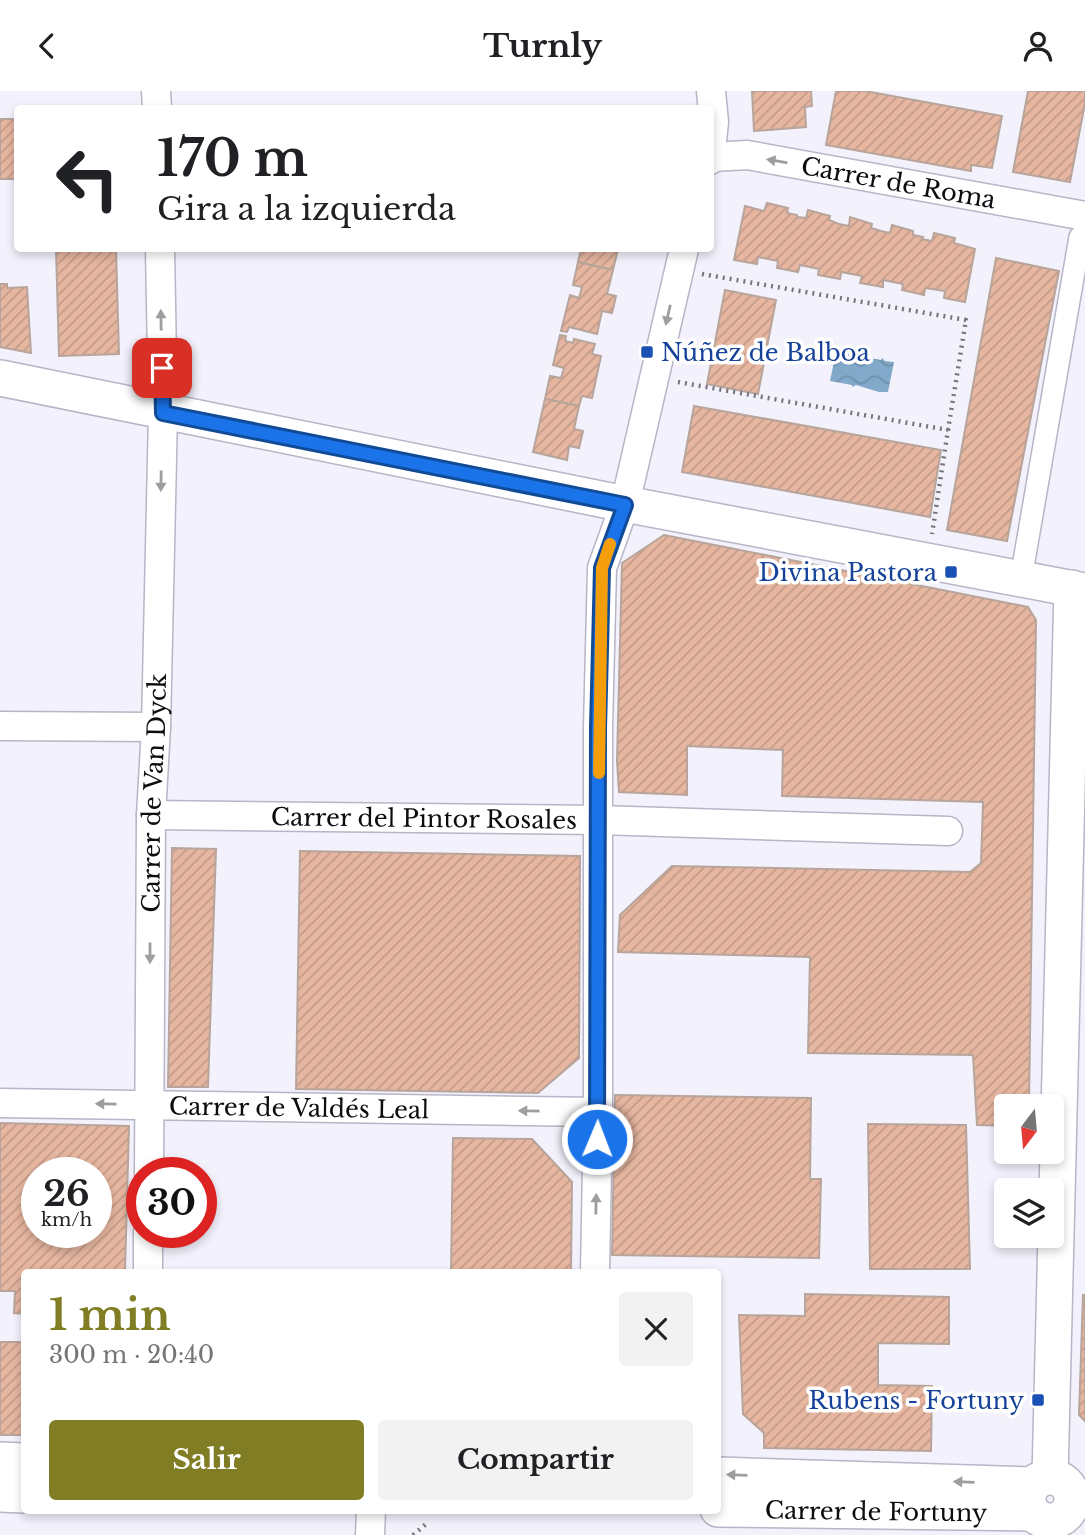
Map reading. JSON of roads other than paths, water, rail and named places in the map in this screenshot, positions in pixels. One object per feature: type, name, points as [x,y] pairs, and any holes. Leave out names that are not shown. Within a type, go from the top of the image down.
[{"type":"street","name":"Carrer de Roma","points":[[714,158],[747,155],[1083,227]]},
{"type":"street","points":[[1024,561],[1083,227]]},
{"type":"street","name":"Carrer de Van Dyck","points":[[149,1157],[151,815],[156,727],[163,413],[160,252]]},
{"type":"street","points":[[594,1269],[598,1112],[602,568],[625,505],[683,252]]},
{"type":"street","points":[[0,378],[625,505],[1078,590],[1058,1503]]},
{"type":"street","points":[[0,726],[156,727]]},
{"type":"street","name":"Carrer del Pintor Rosales","points":[[151,815],[599,820],[948,831]]},
{"type":"street","name":"Carrer de Valdés Leal","points":[[0,1103],[598,1112]]},
{"type":"street","points":[[148,1248],[148,1269]]},
{"type":"street","points":[[0,1460],[21,1461]]},
{"type":"street","name":"Carrer de Fortuny","points":[[721,1475],[1058,1503]]},
{"type":"street","points":[[0,1494],[21,1495]]},
{"type":"street","name":"Carrer de Fortuny","points":[[721,1509],[1058,1503]]},
{"type":"street","points":[[370,1535],[371,1514]]},
{"type":"water","points":[[836,352],[894,362],[888,392],[830,381]]},
{"type":"place","name":"Núñez de Balboa","points":[[647,352]]},
{"type":"place","name":"Divina Pastora","points":[[951,572]]},
{"type":"place","name":"Rubens - Fortuny","points":[[1038,1400]]}]
